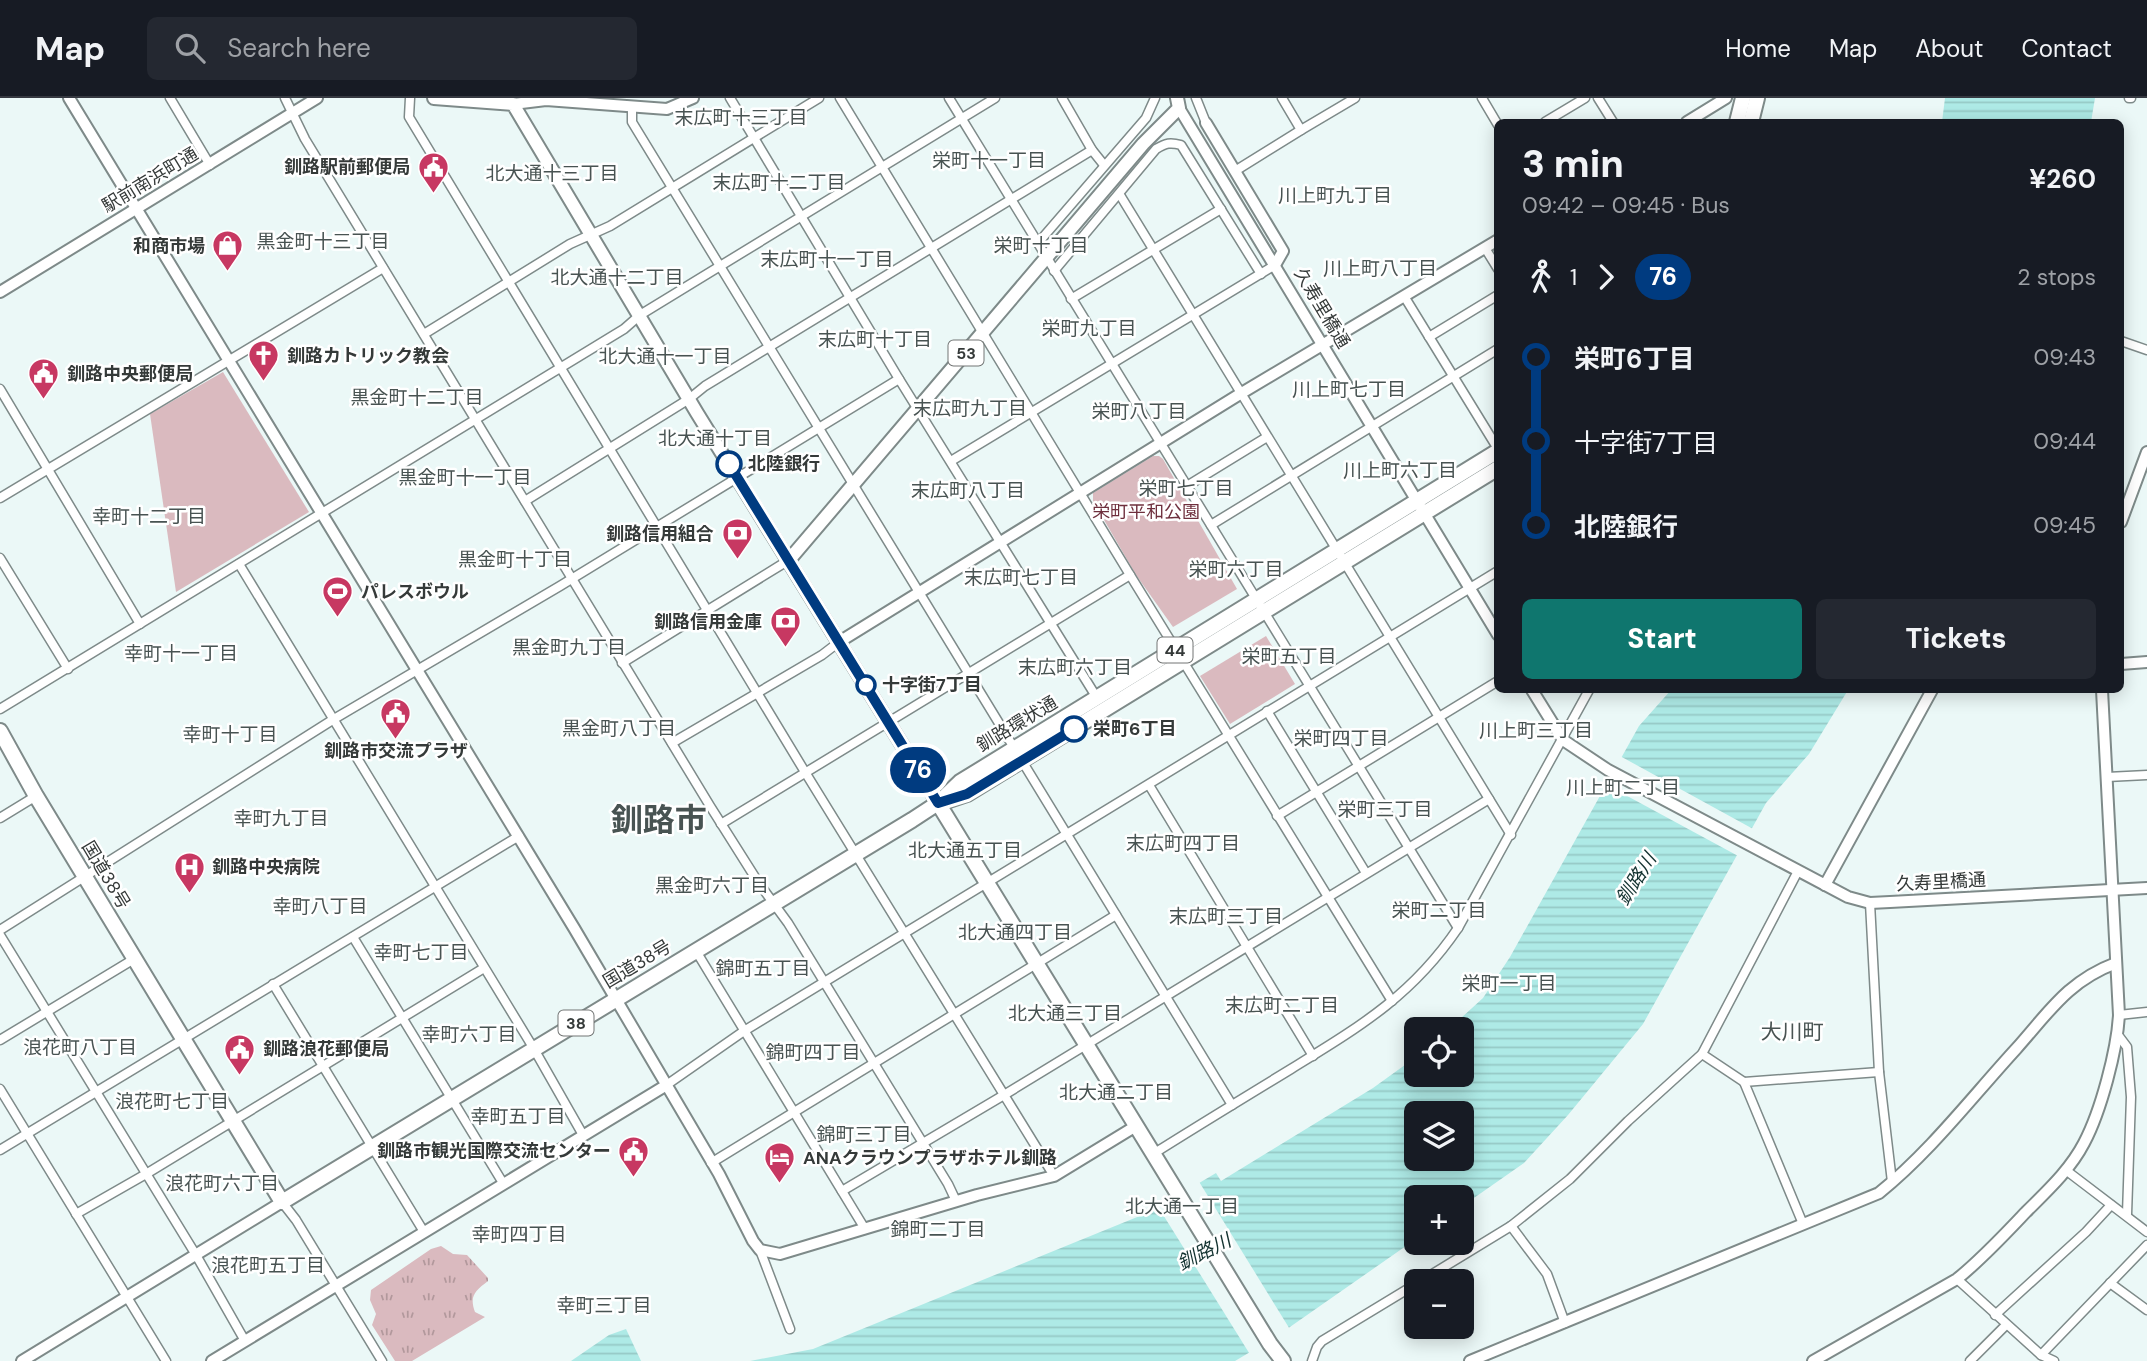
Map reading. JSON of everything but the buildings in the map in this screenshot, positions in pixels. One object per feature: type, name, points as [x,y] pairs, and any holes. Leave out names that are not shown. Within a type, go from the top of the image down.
[{"type":"highway","points":[[1738,119],[1743,98]]},
{"type":"highway","points":[[1752,119],[1757,98]]},
{"type":"highway","name":"釧路環状通","points":[[1420,508],[1494,453]]},
{"type":"highway","name":"釧路環状通","points":[[1019,754],[1420,508],[1494,470]]},
{"type":"highway","name":"釧路環状通","points":[[938,803],[967,794],[1097,698],[1181,656]]},
{"type":"highway","name":"国道38号","points":[[0,731],[36,796],[282,1202],[938,803]]},
{"type":"highway","points":[[938,803],[1281,1360]]},
{"type":"main road","points":[[434,98],[513,104],[689,399],[938,803]]},
{"type":"main road","name":"53","points":[[789,560],[1178,103]]},
{"type":"street","points":[[69,98],[616,999],[760,1250],[790,1329]]},
{"type":"street","points":[[170,98],[210,165]]},
{"type":"street","points":[[285,98],[302,134],[622,663],[721,824],[875,1064],[956,1201]]},
{"type":"street","name":"駅前南浜町通","points":[[0,292],[317,98]]},
{"type":"street","points":[[410,98],[409,117],[805,772],[1054,1176]]},
{"type":"street","points":[[513,104],[546,100],[667,109],[693,98]]},
{"type":"street","points":[[730,98],[899,379],[1097,698]]},
{"type":"street","points":[[424,334],[509,280],[610,226],[819,98]]},
{"type":"street","points":[[840,98],[1392,1001]]},
{"type":"street","points":[[949,98],[1458,928]]},
{"type":"street","points":[[0,709],[624,329],[640,315],[995,98]]},
{"type":"street","points":[[1062,98],[1092,150],[1104,165]]},
{"type":"street","points":[[1038,243],[1146,118],[1155,98]]},
{"type":"street","points":[[951,461],[1275,265],[1283,251],[1206,122],[1196,98]]},
{"type":"street","points":[[1282,98],[1301,130]]},
{"type":"street","points":[[1235,171],[1356,98]]},
{"type":"street","points":[[1482,98],[1495,119]]},
{"type":"street","points":[[1550,119],[1585,98]]},
{"type":"street","points":[[1598,98],[1612,119]]},
{"type":"street","points":[[1692,119],[1726,98]]},
{"type":"street","name":"久寿里橋通","points":[[1178,103],[1494,629]]},
{"type":"street","points":[[632,107],[632,122],[1232,1105]]},
{"type":"street","points":[[1054,271],[1156,149],[1166,143],[1173,143],[1181,145],[1261,274]]},
{"type":"street","points":[[525,501],[689,399],[705,386],[1092,150]]},
{"type":"street","points":[[1120,195],[1511,835]]},
{"type":"street","points":[[1071,299],[1221,209]]},
{"type":"street","points":[[672,743],[1240,394],[1494,242]]},
{"type":"street","points":[[1485,248],[1494,263]]},
{"type":"street","points":[[0,498],[383,268]]},
{"type":"street","points":[[1404,296],[1494,443]]},
{"type":"street","points":[[1429,337],[1494,297]]},
{"type":"street","points":[[2124,342],[2147,350]]},
{"type":"street","points":[[1211,525],[1494,351]]},
{"type":"street","points":[[245,1341],[196,1255],[0,933],[334,719],[572,579],[899,379]]},
{"type":"street","points":[[0,389],[140,624]]},
{"type":"street","points":[[1187,486],[1267,437]]},
{"type":"street","points":[[2124,514],[2147,452]]},
{"type":"street","points":[[0,558],[68,669]]},
{"type":"street","points":[[622,663],[789,560]]},
{"type":"street","points":[[239,565],[534,1049],[583,1135]]},
{"type":"street","points":[[212,1361],[665,1086],[744,1031],[1494,573]]},
{"type":"street","points":[[721,824],[1130,575]]},
{"type":"street","points":[[2124,664],[2147,663]]},
{"type":"street","points":[[1277,816],[1494,683]]},
{"type":"street","points":[[1534,693],[1563,740]]},
{"type":"street","points":[[1153,1154],[1313,1056],[1415,982],[1444,949],[1458,928],[1587,693]]},
{"type":"street","points":[[1825,885],[1930,693]]},
{"type":"street","points":[[1813,1361],[1957,1279],[2067,1171],[2085,1142],[2118,1035],[2119,1014],[2102,693]]},
{"type":"street","points":[[1267,711],[1366,873]]},
{"type":"street","name":"久寿里橋通","points":[[1563,740],[1608,770],[1798,871],[1848,897],[1870,903],[2147,888]]},
{"type":"street","points":[[2107,778],[2147,775]]},
{"type":"street","points":[[1149,785],[1313,1056]]},
{"type":"street","points":[[0,818],[36,796]]},
{"type":"street","points":[[842,1191],[1004,1096],[1489,799]]},
{"type":"street","points":[[0,1150],[519,836]]},
{"type":"street","points":[[1440,1269],[1511,1226],[1570,1179],[1628,1121],[1702,1054],[1798,871]]},
{"type":"street","points":[[1870,903],[1879,1072],[1892,1182]]},
{"type":"street","points":[[711,1163],[1116,915]]},
{"type":"street","points":[[354,936],[503,1184]]},
{"type":"street","points":[[695,951],[865,1229]]},
{"type":"street","points":[[0,1040],[134,959]]},
{"type":"street","points":[[1470,1361],[1879,1193],[1950,1123],[2070,988],[2098,970],[2116,963]]},
{"type":"street","points":[[76,1214],[484,968]]},
{"type":"street","points":[[273,984],[424,1232]]},
{"type":"street","points":[[2119,1014],[2147,1012]]},
{"type":"street","points":[[2118,1035],[2127,1047],[2131,1097],[2127,1214]]},
{"type":"street","points":[[1702,1054],[1744,1082],[1804,1224]]},
{"type":"street","points":[[1744,1082],[1879,1072]]},
{"type":"street","points":[[0,1089],[166,1361]]},
{"type":"street","points":[[760,1250],[780,1254],[956,1201],[1054,1176],[1136,1126]]},
{"type":"street","points":[[2067,1171],[2110,1205],[2127,1214],[2147,1232]]},
{"type":"street","points":[[22,1361],[282,1202],[296,1220],[382,1361]]},
{"type":"street","points":[[1996,1315],[2110,1205]]},
{"type":"street","points":[[1511,1226],[1547,1274],[1565,1323]]},
{"type":"street","points":[[2041,1354],[2147,1245]]},
{"type":"street","points":[[1957,1279],[2006,1325],[2041,1354],[2054,1361]]},
{"type":"street","points":[[2110,1283],[2147,1310]]},
{"type":"street","points":[[1311,1359],[1322,1341],[1404,1291]]},
{"type":"street","points":[[1970,1361],[2006,1325]]},
{"type":"green space","points":[[223,372],[309,512],[176,592],[150,414]]},
{"type":"green space","name":"栄町平和公園","points":[[1153,456],[1163,459],[1237,589],[1173,627],[1136,575],[1093,501],[1093,493]]},
{"type":"green space","points":[[1266,636],[1295,684],[1230,724],[1200,676]]},
{"type":"green space","points":[[441,1246],[453,1254],[467,1255],[488,1278],[474,1294],[473,1302],[475,1312],[485,1317],[412,1361],[395,1361],[372,1325],[376,1314],[370,1300],[371,1290],[431,1249]]},
{"type":"water","points":[[1945,98],[2095,98],[2092,119],[1942,119]]},
{"type":"water","name":"釧路川","points":[[1668,693],[1846,693],[1809,754],[1766,803],[1643,1024],[1568,1115],[1524,1163],[1474,1198],[1474,1185],[1404,1185],[1404,1247],[1277,1336],[1235,1361],[750,1361],[813,1349],[1152,1211],[1216,1173],[1221,1181],[1373,1088],[1404,1066],[1404,1087],[1474,1087],[1474,1017],[1462,1017],[1483,998],[1510,957],[1639,726]]},
{"type":"water","points":[[626,1329],[641,1361],[571,1361],[609,1335]]},
{"type":"pier","points":[[1620,756],[1755,830],[1740,857],[1605,784]]},
{"type":"pier","points":[[1198,1180],[1291,1331],[1251,1356],[1157,1205]]},
{"type":"bus line","name":"76","points":[[729,464],[938,803],[967,794],[1074,729]]},
{"type":"place","name":"釧路駅前郵便局","points":[[433,194]]},
{"type":"place","name":"和商市場","points":[[228,273]]},
{"type":"place","name":"釧路カトリック教会","points":[[264,383]]},
{"type":"place","name":"釧路中央郵便局","points":[[44,401]]},
{"type":"place","name":"北陸銀行","points":[[729,464]]},
{"type":"place","name":"釧路信用組合","points":[[737,561]]},
{"type":"place","name":"パレスボウル","points":[[338,619]]},
{"type":"place","name":"釧路信用金庫","points":[[785,649]]},
{"type":"place","name":"十字街7丁目","points":[[866,685]]},
{"type":"place","name":"栄町6丁目","points":[[1074,729]]},
{"type":"place","name":"釧路市交流プラザ","points":[[396,740]]},
{"type":"place","name":"釧路中央病院","points":[[189,894]]},
{"type":"place","name":"釧路浪花郵便局","points":[[240,1076]]},
{"type":"place","name":"釧路市観光国際交流センター","points":[[634,1178]]},
{"type":"place","name":"ANAクラウンプラザホテル釧路","points":[[780,1185]]},
{"type":"district","name":"末広町十三丁目","points":[[741,117]]},
{"type":"district","name":"栄町十一丁目","points":[[989,160]]},
{"type":"district","name":"北大通十三丁目","points":[[552,173]]},
{"type":"district","name":"末広町十二丁目","points":[[779,182]]},
{"type":"district","name":"川上町九丁目","points":[[1335,195]]},
{"type":"district","name":"黒金町十三丁目","points":[[323,241]]},
{"type":"district","name":"栄町十丁目","points":[[1041,245]]},
{"type":"district","name":"末広町十一丁目","points":[[827,259]]},
{"type":"district","name":"川上町八丁目","points":[[1380,268]]},
{"type":"district","name":"北大通十二丁目","points":[[617,277]]},
{"type":"district","name":"栄町九丁目","points":[[1089,328]]},
{"type":"district","name":"末広町十丁目","points":[[875,339]]},
{"type":"district","name":"北大通十一丁目","points":[[665,356]]},
{"type":"district","name":"川上町七丁目","points":[[1349,389]]},
{"type":"district","name":"黒金町十二丁目","points":[[417,397]]},
{"type":"district","name":"末広町九丁目","points":[[970,408]]},
{"type":"district","name":"栄町八丁目","points":[[1139,411]]},
{"type":"district","name":"北大通十丁目","points":[[715,438]]},
{"type":"district","name":"川上町六丁目","points":[[1400,470]]},
{"type":"district","name":"黒金町十一丁目","points":[[465,477]]},
{"type":"district","name":"栄町七丁目","points":[[1186,488]]},
{"type":"district","name":"末広町八丁目","points":[[968,490]]},
{"type":"district","name":"幸町十二丁目","points":[[149,516]]},
{"type":"district","name":"黒金町十丁目","points":[[515,559]]},
{"type":"district","name":"栄町六丁目","points":[[1236,569]]},
{"type":"district","name":"末広町七丁目","points":[[1021,577]]},
{"type":"district","name":"黒金町九丁目","points":[[569,647]]},
{"type":"district","name":"幸町十一丁目","points":[[181,653]]},
{"type":"district","name":"栄町五丁目","points":[[1289,656]]},
{"type":"district","name":"末広町六丁目","points":[[1075,667]]},
{"type":"district","name":"黒金町八丁目","points":[[619,728]]},
{"type":"district","name":"川上町三丁目","points":[[1536,730]]},
{"type":"district","name":"幸町十丁目","points":[[230,734]]},
{"type":"district","name":"栄町四丁目","points":[[1341,738]]},
{"type":"district","name":"川上町二丁目","points":[[1623,787]]},
{"type":"district","name":"栄町三丁目","points":[[1385,809]]},
{"type":"district","name":"幸町九丁目","points":[[281,818]]},
{"type":"district","name":"釧路市","points":[[659,820]]},
{"type":"district","name":"末広町四丁目","points":[[1183,843]]},
{"type":"district","name":"北大通五丁目","points":[[965,850]]},
{"type":"district","name":"黒金町六丁目","points":[[712,885]]},
{"type":"district","name":"幸町八丁目","points":[[320,906]]},
{"type":"district","name":"栄町二丁目","points":[[1439,910]]},
{"type":"district","name":"末広町三丁目","points":[[1226,916]]},
{"type":"district","name":"北大通四丁目","points":[[1015,932]]},
{"type":"district","name":"幸町七丁目","points":[[421,952]]},
{"type":"district","name":"錦町五丁目","points":[[763,968]]},
{"type":"district","name":"栄町一丁目","points":[[1509,983]]},
{"type":"district","name":"末広町二丁目","points":[[1282,1005]]},
{"type":"district","name":"北大通三丁目","points":[[1065,1013]]},
{"type":"district","name":"大川町","points":[[1792,1032]]},
{"type":"district","name":"幸町六丁目","points":[[469,1034]]},
{"type":"district","name":"浪花町八丁目","points":[[80,1047]]},
{"type":"district","name":"錦町四丁目","points":[[813,1052]]},
{"type":"district","name":"北大通二丁目","points":[[1116,1092]]},
{"type":"district","name":"浪花町七丁目","points":[[172,1101]]},
{"type":"district","name":"幸町五丁目","points":[[518,1116]]},
{"type":"district","name":"錦町三丁目","points":[[864,1134]]},
{"type":"district","name":"浪花町六丁目","points":[[222,1183]]},
{"type":"district","name":"北大通一丁目","points":[[1182,1206]]},
{"type":"district","name":"錦町二丁目","points":[[938,1229]]},
{"type":"district","name":"幸町四丁目","points":[[519,1234]]},
{"type":"district","name":"浪花町五丁目","points":[[268,1265]]},
{"type":"district","name":"幸町三丁目","points":[[604,1305]]}]
